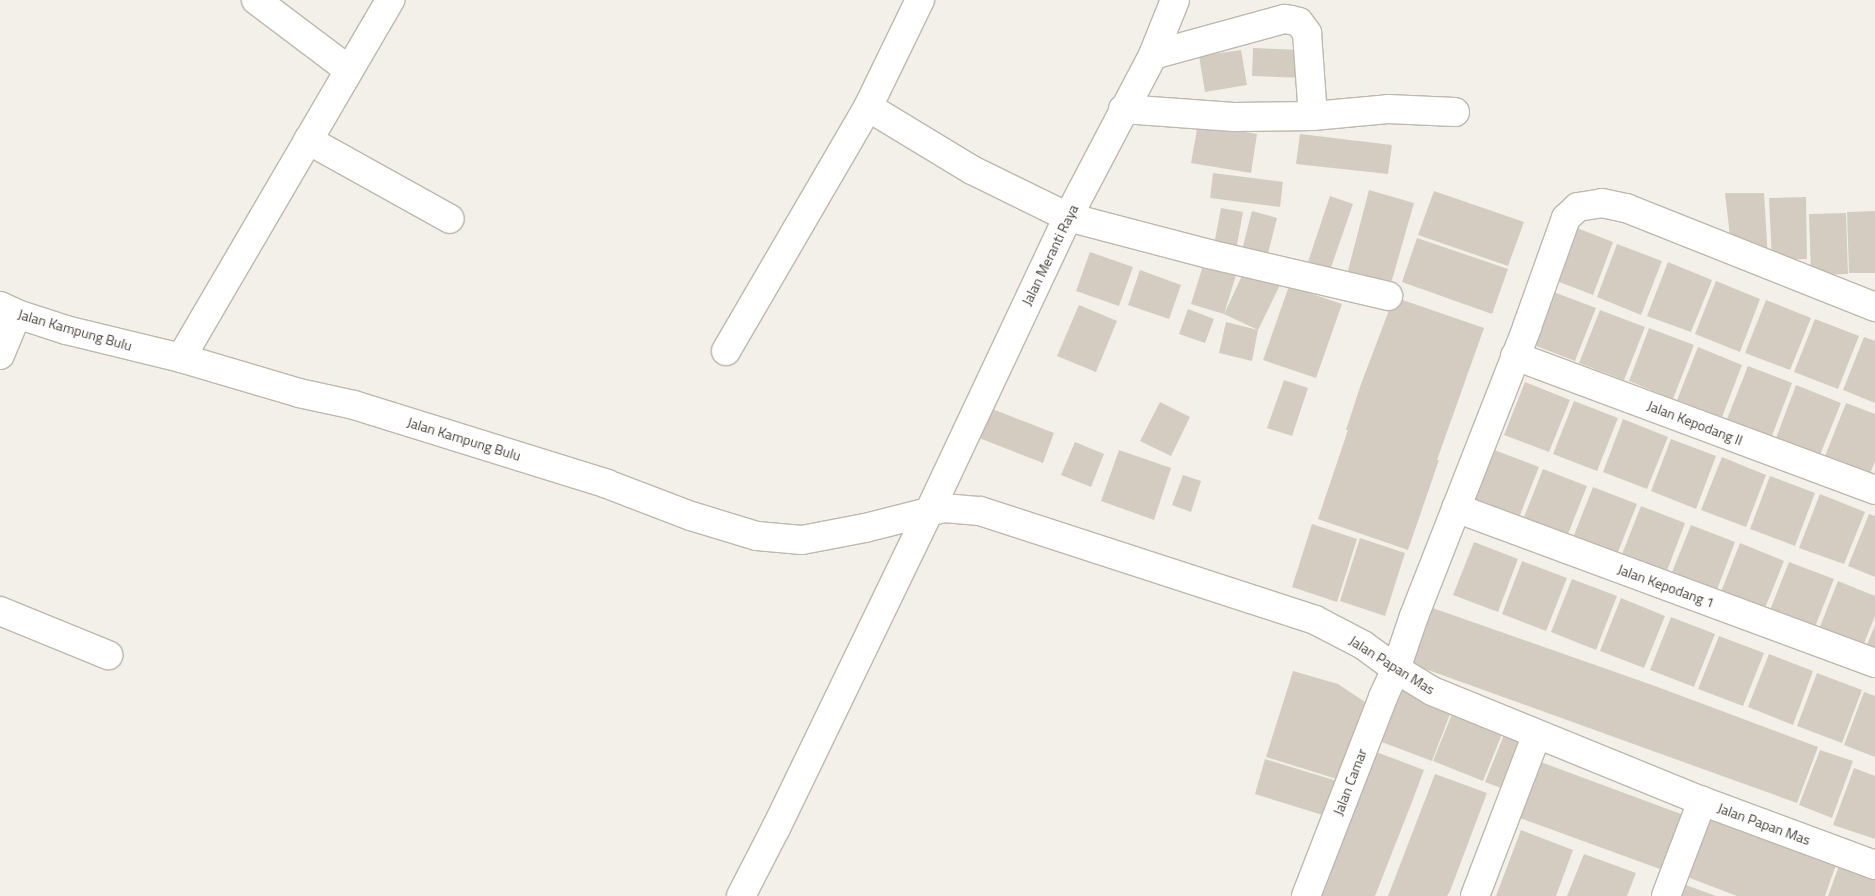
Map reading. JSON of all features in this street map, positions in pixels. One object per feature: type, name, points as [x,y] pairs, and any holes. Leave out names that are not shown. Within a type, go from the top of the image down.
[{"type":"street","points":[[256,0],[349,70]]},
{"type":"street","points":[[180,358],[390,0]]},
{"type":"street","points":[[726,351],[868,107],[920,0]]},
{"type":"street","name":"Jalan Meranti Raya","points":[[741,896],[776,828],[929,512],[1068,217],[1153,55],[1175,0]]},
{"type":"street","points":[[1153,55],[1284,19],[1299,22],[1307,33],[1313,116]]},
{"type":"street","points":[[868,107],[972,170],[1068,217],[1216,256],[1388,296]]},
{"type":"street","points":[[1123,109],[1234,117],[1313,116],[1388,110],[1455,112]]},
{"type":"street","points":[[308,140],[450,219]]},
{"type":"street","name":"Jalan Camar","points":[[1306,896],[1383,697],[1396,669],[1414,616],[1515,356],[1566,218],[1578,207],[1602,202],[1626,208],[1875,308]]},
{"type":"street","points":[[0,354],[8,310]]},
{"type":"street","name":"Jalan Kampung Bulu","points":[[8,310],[66,330],[180,358],[299,394],[354,404],[607,484],[757,536],[802,540],[865,528],[929,512]]},
{"type":"street","name":"Jalan Kepodang II","points":[[1515,356],[1875,490]]},
{"type":"street","name":"Jalan Papan Mas","points":[[929,512],[944,508],[980,511],[1315,620],[1363,645],[1396,669],[1432,691],[1702,802],[1875,865]]},
{"type":"street","name":"Jalan Kepodang 1","points":[[1456,508],[1875,663]]},
{"type":"street","points":[[0,610],[108,655]]},
{"type":"street","points":[[1475,896],[1522,768],[1537,734]]},
{"type":"street","points":[[1666,896],[1702,802]]},
{"type":"building","points":[[1253,48],[1306,50],[1305,78],[1252,76]]},
{"type":"building","points":[[1241,50],[1247,85],[1205,92],[1199,56]]},
{"type":"building","points":[[1198,124],[1257,134],[1251,173],[1191,163]]},
{"type":"building","points":[[1300,134],[1392,145],[1388,174],[1296,164]]},
{"type":"building","points":[[1213,173],[1283,182],[1280,207],[1210,198]]},
{"type":"building","points":[[1369,190],[1414,203],[1388,294],[1345,282]]},
{"type":"building","points":[[1434,191],[1524,222],[1508,266],[1418,235]]},
{"type":"building","points":[[1725,193],[1764,193],[1768,258],[1731,245]]},
{"type":"building","points":[[1330,196],[1353,204],[1327,279],[1305,271]]},
{"type":"building","points":[[1806,197],[1807,259],[1772,260],[1769,198]]},
{"type":"building","points":[[1221,208],[1243,212],[1236,250],[1214,245]]},
{"type":"building","points":[[1252,211],[1277,218],[1267,257],[1242,250]]},
{"type":"building","points":[[1875,211],[1875,273],[1849,273],[1847,212]]},
{"type":"building","points":[[1846,213],[1848,274],[1811,275],[1809,214]]},
{"type":"building","points":[[1569,225],[1613,242],[1593,295],[1549,278]]},
{"type":"building","points":[[1417,238],[1508,269],[1492,314],[1402,282]]},
{"type":"building","points":[[1617,244],[1662,261],[1641,315],[1597,297]]},
{"type":"building","points":[[1090,252],[1133,267],[1119,306],[1076,291]]},
{"type":"building","points":[[1205,259],[1238,269],[1224,314],[1191,304]]},
{"type":"building","points":[[1668,262],[1712,280],[1691,332],[1647,316]]},
{"type":"building","points":[[1246,267],[1281,283],[1258,330],[1224,314]]},
{"type":"building","points":[[1140,270],[1181,285],[1169,319],[1128,305]]},
{"type":"building","points":[[1716,281],[1760,299],[1740,352],[1695,334]]},
{"type":"building","points":[[1289,286],[1342,304],[1316,378],[1263,360]]},
{"type":"building","points":[[1551,291],[1596,308],[1575,361],[1531,344]]},
{"type":"building","points":[[1394,297],[1484,328],[1437,460],[1439,460],[1408,550],[1318,519],[1348,430],[1346,430],[1361,384]]},
{"type":"building","points":[[1766,300],[1811,318],[1790,370],[1745,353]]},
{"type":"building","points":[[1079,305],[1117,321],[1096,372],[1057,356]]},
{"type":"building","points":[[1188,309],[1214,319],[1205,343],[1179,334]]},
{"type":"building","points":[[1600,310],[1645,327],[1624,380],[1579,363]]},
{"type":"building","points":[[1815,319],[1859,336],[1838,389],[1794,372]]},
{"type":"building","points":[[1226,322],[1258,330],[1252,361],[1219,353]]},
{"type":"building","points":[[1649,328],[1694,345],[1673,399],[1629,381]]},
{"type":"building","points":[[1864,337],[1875,341],[1875,403],[1843,390]]},
{"type":"building","points":[[1698,347],[1742,365],[1722,417],[1677,400]]},
{"type":"building","points":[[1748,366],[1792,383],[1772,436],[1727,419]]},
{"type":"building","points":[[1284,380],[1308,388],[1292,436],[1267,428]]},
{"type":"building","points":[[1525,382],[1570,400],[1549,452],[1504,435]]},
{"type":"building","points":[[1796,385],[1841,403],[1820,455],[1776,438]]},
{"type":"building","points":[[1574,401],[1618,418],[1597,471],[1553,454]]},
{"type":"building","points":[[1160,402],[1190,417],[1171,456],[1140,441]]},
{"type":"building","points":[[1846,403],[1875,414],[1875,461],[1870,474],[1825,456]]},
{"type":"building","points":[[987,407],[1054,433],[1043,463],[974,436]]},
{"type":"building","points":[[1623,419],[1668,437],[1647,489],[1603,472]]},
{"type":"building","points":[[1671,439],[1716,456],[1696,509],[1651,491]]},
{"type":"building","points":[[1075,442],[1104,454],[1091,487],[1061,475]]},
{"type":"building","points":[[1119,450],[1171,468],[1154,520],[1101,501]]},
{"type":"building","points":[[1494,450],[1539,467],[1518,520],[1473,502]]},
{"type":"building","points":[[1722,457],[1766,475],[1746,527],[1701,510]]},
{"type":"building","points":[[1543,469],[1587,486],[1566,539],[1522,522]]},
{"type":"building","points":[[1183,475],[1201,481],[1191,512],[1172,505]]},
{"type":"building","points":[[1770,476],[1815,493],[1795,546],[1750,529]]},
{"type":"building","points":[[1593,487],[1637,504],[1616,557],[1572,540]]},
{"type":"building","points":[[1820,494],[1865,512],[1844,564],[1799,548]]},
{"type":"building","points":[[1641,506],[1685,523],[1665,576],[1620,559]]},
{"type":"building","points":[[1869,514],[1875,516],[1875,577],[1848,566]]},
{"type":"building","points":[[1312,524],[1357,539],[1337,602],[1292,587]]},
{"type":"building","points":[[1691,525],[1735,542],[1715,595],[1670,577]]},
{"type":"building","points":[[1360,538],[1405,553],[1385,616],[1340,601]]},
{"type":"building","points":[[1474,542],[1518,559],[1498,612],[1453,595]]},
{"type":"building","points":[[1740,543],[1784,561],[1763,613],[1719,597]]},
{"type":"building","points":[[1522,561],[1567,578],[1546,631],[1502,614]]},
{"type":"building","points":[[1789,562],[1834,579],[1813,632],[1768,615]]},
{"type":"building","points":[[1572,579],[1617,596],[1596,650],[1551,632]]},
{"type":"building","points":[[1838,581],[1875,596],[1875,616],[1861,651],[1817,634]]},
{"type":"building","points":[[1621,598],[1665,616],[1644,668],[1600,651]]},
{"type":"building","points":[[1424,605],[1655,686],[1818,747],[1797,803],[1403,661]]},
{"type":"building","points":[[1671,617],[1715,634],[1694,687],[1650,670]]},
{"type":"building","points":[[1875,625],[1875,656],[1864,652]]},
{"type":"building","points":[[1719,636],[1764,653],[1743,706],[1698,689]]},
{"type":"building","points":[[1769,654],[1813,671],[1793,725],[1748,707]]},
{"type":"building","points":[[1293,671],[1338,684],[1365,702],[1340,780],[1266,757]]},
{"type":"building","points":[[1817,673],[1862,690],[1842,743],[1797,726]]},
{"type":"building","points":[[1400,688],[1452,709],[1432,761],[1379,741]]},
{"type":"building","points":[[1864,692],[1875,696],[1875,757],[1844,745]]},
{"type":"building","points":[[1454,709],[1504,729],[1483,781],[1433,761]]},
{"type":"building","points":[[1506,730],[1530,739],[1509,791],[1485,782]]},
{"type":"building","points":[[1371,750],[1424,770],[1412,802],[1375,896],[1316,896]]},
{"type":"building","points":[[1820,750],[1853,761],[1832,818],[1799,805]]},
{"type":"building","points":[[1530,758],[1689,817],[1668,872],[1509,814]]},
{"type":"building","points":[[1265,759],[1340,782],[1329,817],[1255,794]]},
{"type":"building","points":[[1854,768],[1875,776],[1875,839],[1833,825]]},
{"type":"building","points":[[1435,774],[1487,793],[1450,891],[1447,896],[1388,896]]},
{"type":"building","points":[[1704,814],[1837,862],[1825,896],[1737,896],[1682,875]]},
{"type":"building","points":[[1521,830],[1573,850],[1556,896],[1496,896]]},
{"type":"building","points":[[1584,854],[1636,873],[1627,896],[1567,896]]},
{"type":"building","points":[[1840,863],[1875,876],[1875,896],[1828,896]]},
{"type":"building","points":[[1675,881],[1716,896],[1670,896]]}]
